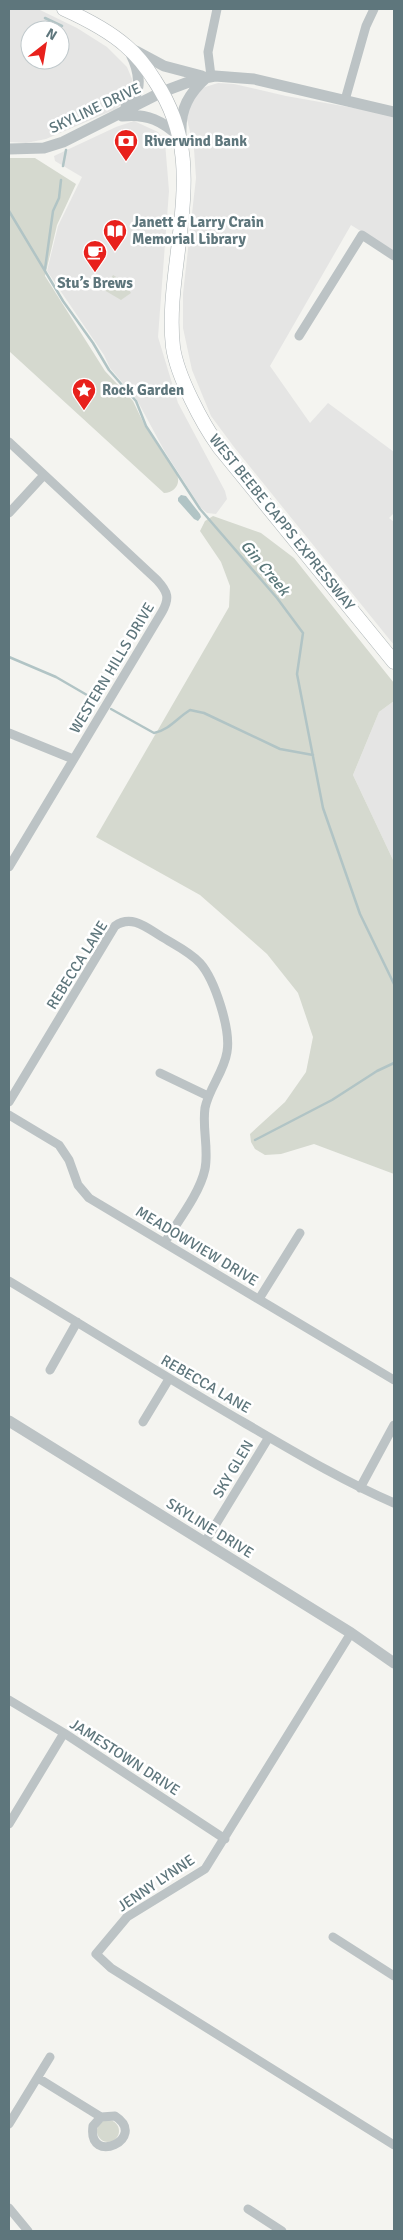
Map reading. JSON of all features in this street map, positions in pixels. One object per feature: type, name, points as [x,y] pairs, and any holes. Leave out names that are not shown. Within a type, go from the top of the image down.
[{"type":"main road","name":"WEST BEEBE CAPPS EXPRESSWAY","points":[[64,9],[100,28],[126,45],[146,66],[176,120],[181,138],[184,193],[171,312],[174,350],[189,394],[204,424],[219,447],[394,662]]},
{"type":"street","points":[[181,138],[181,120],[185,103],[209,77],[208,52],[217,9]]},
{"type":"street","points":[[345,100],[366,26],[374,9]]},
{"type":"street","points":[[126,45],[164,66],[209,77],[228,75],[254,79],[394,112]]},
{"type":"street","points":[[113,118],[130,104],[136,96],[138,88],[136,65],[126,45]]},
{"type":"street","name":"SKYLINE DRIVE","points":[[9,150],[44,148],[64,142],[162,92],[184,83],[209,77]]},
{"type":"street","points":[[113,118],[132,115],[151,117],[166,125],[181,138]]},
{"type":"street","points":[[299,336],[362,235],[394,256]]},
{"type":"street","name":"WESTERN HILLS DRIVE","points":[[9,442],[157,580],[168,593],[168,602],[9,867]]},
{"type":"street","points":[[9,513],[44,474]]},
{"type":"street","points":[[9,733],[73,759]]},
{"type":"street","name":"REBECCA LANE","points":[[9,1102],[115,926],[122,921],[138,922],[187,952],[198,961],[208,973],[223,1016],[227,1037],[227,1052],[220,1074],[208,1096],[205,1111],[205,1169],[199,1185],[165,1242]]},
{"type":"street","points":[[160,1073],[208,1096]]},
{"type":"street","name":"MEADOWVIEW DRIVE","points":[[9,1115],[59,1145],[69,1160],[78,1185],[89,1198],[394,1380]]},
{"type":"street","points":[[259,1299],[300,1233]]},
{"type":"street","name":"REBECCA LANE","points":[[9,1281],[169,1379],[269,1437],[360,1488],[394,1503]]},
{"type":"street","points":[[50,1370],[77,1322]]},
{"type":"street","points":[[143,1422],[169,1379]]},
{"type":"street","name":"SKYLINE DRIVE","points":[[9,1421],[205,1542],[394,1663]]},
{"type":"street","points":[[360,1488],[394,1425]]},
{"type":"street","name":"SKY GLEN","points":[[205,1542],[269,1437]]},
{"type":"street","name":"JENNY LYNNE","points":[[351,1634],[205,1869],[127,1917],[96,1954],[111,1968],[394,2145]]},
{"type":"street","name":"JAMESTOWN DRIVE","points":[[9,1700],[64,1733],[225,1839]]},
{"type":"street","points":[[9,1824],[64,1733]]},
{"type":"street","points":[[333,1937],[394,1976]]},
{"type":"street","points":[[9,2124],[50,2057]]},
{"type":"street","points":[[38,2078],[101,2117]]},
{"type":"street","points":[[9,2208],[28,2231]]},
{"type":"street","points":[[248,2210],[282,2231]]},
{"type":"shaded area","points":[[9,9],[38,9],[61,20],[20,20],[20,70],[70,70],[70,25],[107,47],[127,67],[132,79],[131,92],[125,102],[116,109],[46,139],[26,143],[9,142]]},
{"type":"shaded area","points":[[218,83],[234,84],[286,96],[394,115],[394,252],[351,225],[270,366],[310,423],[328,403],[394,452],[394,513],[389,518],[394,522],[394,645],[211,416],[192,370],[183,328],[183,294],[196,178],[194,149],[187,119],[190,101],[202,88]]},
{"type":"shaded area","points":[[134,121],[158,132],[165,142],[169,191],[158,337],[178,403],[225,491],[227,499],[216,514],[207,513],[201,508],[165,452],[137,400],[110,368],[104,355],[47,271],[58,226],[82,177],[55,161],[54,156],[116,127]]},
{"type":"shaded area","points":[[9,158],[35,158],[76,184],[57,225],[45,276],[105,371],[133,401],[145,426],[177,475],[178,482],[176,487],[168,493],[164,493],[9,351]]},
{"type":"shaded area","points":[[113,275],[123,281],[131,293],[121,300],[104,290]]},
{"type":"shaded area","points":[[181,495],[186,496],[200,514],[201,517],[198,521],[178,501]]},
{"type":"shaded area","points":[[213,516],[261,533],[294,558],[394,683],[394,701],[379,712],[353,775],[394,862],[394,1174],[314,1144],[281,1154],[265,1155],[255,1149],[251,1142],[250,1134],[285,1102],[306,1072],[313,1037],[298,993],[267,954],[200,895],[96,837],[229,607],[230,586],[221,562],[200,531],[205,521]]},
{"type":"shaded area","points":[[394,701],[394,862],[353,775],[379,712]]},
{"type":"shaded area","points":[[108,2120],[116,2123],[119,2131],[116,2139],[108,2142],[100,2139],[97,2131],[100,2123]]},
{"type":"waterway","points":[[45,18],[49,20]]},
{"type":"waterway","points":[[63,166],[66,150]]},
{"type":"waterway","points":[[45,269],[53,211],[59,198],[61,180]]},
{"type":"waterway","name":"Gin Creek","points":[[9,211],[63,301],[93,343],[109,370],[136,401],[146,426],[200,509],[277,598],[303,633],[297,674],[323,808],[360,914],[394,984]]},
{"type":"waterway","points":[[9,657],[56,677],[99,702]]},
{"type":"waterway","points":[[111,709],[154,733],[169,727],[190,710],[204,713],[280,749],[313,755]]},
{"type":"waterway","points":[[255,1140],[332,1100],[377,1071],[394,1063]]},
{"type":"place","name":"Riverwind Bank","points":[[126,162]]},
{"type":"place","name":"Janett & Larry Crain Memorial Library","points":[[115,252]]},
{"type":"place","name":"Stu’s Brews","points":[[95,273]]},
{"type":"place","name":"Rock Garden","points":[[84,411]]}]
